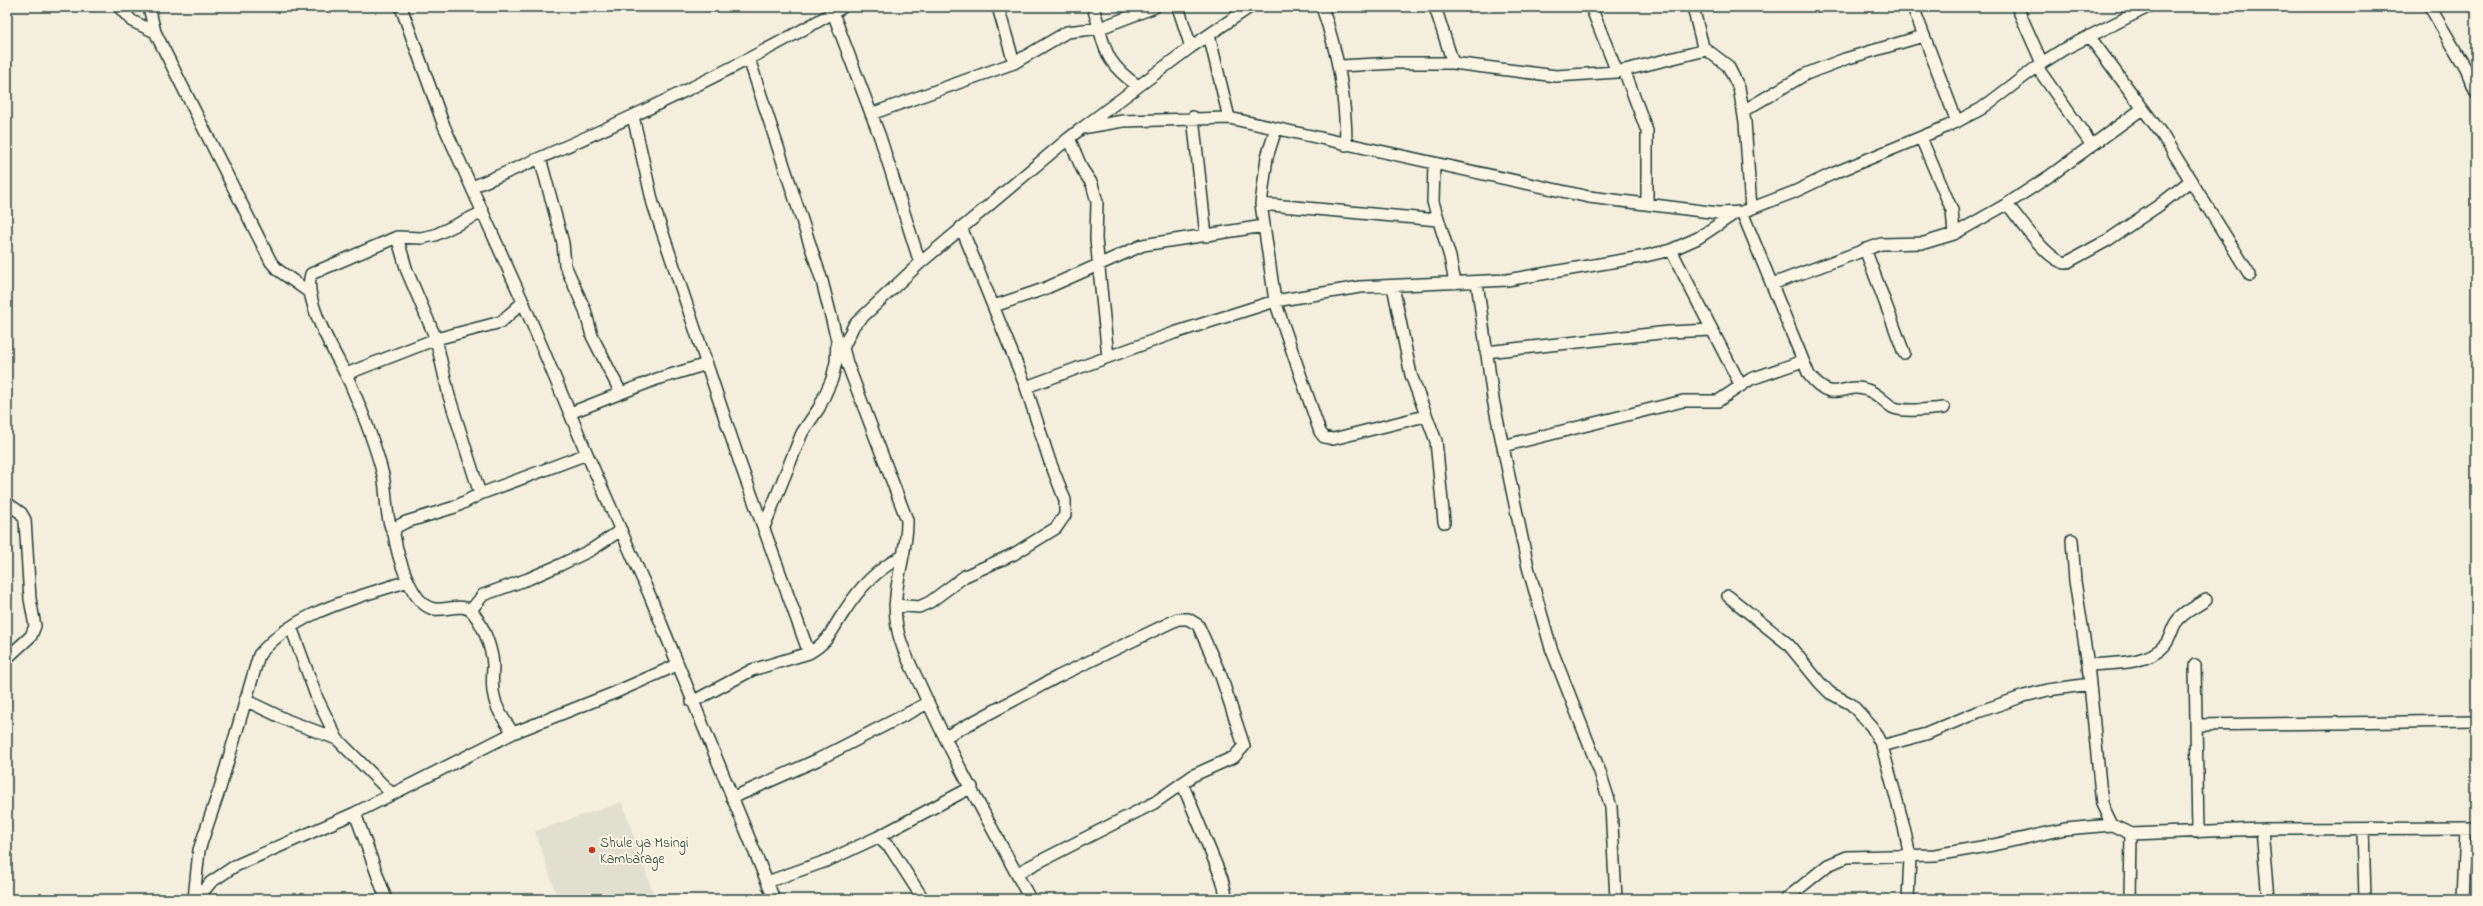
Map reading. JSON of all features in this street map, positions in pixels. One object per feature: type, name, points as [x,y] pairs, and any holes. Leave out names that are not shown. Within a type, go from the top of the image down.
[{"type":"street","points":[[119,7],[132,21],[155,32]]},
{"type":"street","points":[[150,7],[155,32],[271,262],[288,277],[309,292],[346,374],[368,424],[381,466],[387,493],[390,527],[394,534],[408,581],[424,604],[434,609],[464,607],[471,610],[491,651],[494,697],[499,711],[514,733]]},
{"type":"street","points":[[401,7],[444,126],[523,302],[586,454],[622,530],[774,899]]},
{"type":"street","points":[[998,7],[1014,63]]},
{"type":"street","points":[[1093,7],[1104,46],[1113,65],[1119,73],[1138,86]]},
{"type":"street","points":[[871,114],[1014,63],[1067,32],[1100,28],[1155,7]]},
{"type":"street","points":[[1178,7],[1191,47]]},
{"type":"street","points":[[1030,899],[945,737],[903,646],[896,620],[895,605],[907,536],[907,520],[849,369],[844,348],[854,325],[961,227],[1068,138],[1191,47],[1250,7]]},
{"type":"street","points":[[1322,7],[1340,66],[1346,108],[1346,145]]},
{"type":"street","points":[[1436,7],[1453,63]]},
{"type":"street","points":[[1591,7],[1647,131],[1647,204]]},
{"type":"street","points":[[1692,7],[1701,42],[1706,50],[1732,72],[1739,88],[1743,111],[1743,211],[1809,375],[1824,389],[1836,392],[1867,389],[1900,410],[1944,408]]},
{"type":"street","points":[[1913,7],[1957,122]]},
{"type":"street","points":[[2017,7],[2040,65],[2091,144]]},
{"type":"street","points":[[2430,7],[2463,63],[2476,93]]},
{"type":"street","points":[[1026,387],[1108,357],[1275,301],[1360,287],[1507,280],[1671,250],[1698,238],[1743,211],[1922,138],[1957,122],[1987,105],[2040,65],[2089,36],[2145,8]]},
{"type":"street","points":[[472,187],[633,116],[749,59],[838,10],[871,114],[901,200],[920,263]]},
{"type":"street","points":[[1209,35],[1229,118]]},
{"type":"street","points":[[1743,111],[1806,74],[1845,59],[1923,36]]},
{"type":"street","points":[[2089,36],[2176,156],[2190,181],[2250,275]]},
{"type":"street","points":[[1340,66],[1395,63],[1453,63],[1556,76],[1621,71],[1706,50]]},
{"type":"street","points":[[749,59],[822,282],[837,340],[836,362],[832,379],[819,408],[802,433],[764,526]]},
{"type":"street","points":[[1772,284],[1881,244],[1924,243],[1954,234],[2007,204],[2051,175],[2091,144],[2142,109]]},
{"type":"street","points":[[633,116],[653,204],[707,364],[809,653]]},
{"type":"street","points":[[1082,128],[1123,121],[1193,117],[1229,118],[1346,145],[1590,197],[1718,213],[1743,211]]},
{"type":"street","points":[[1193,117],[1206,236]]},
{"type":"street","points":[[1276,129],[1267,157],[1261,204],[1264,226],[1275,301],[1320,432],[1324,437],[1333,439],[1425,416]]},
{"type":"street","points":[[1068,138],[1082,169],[1092,184],[1097,202],[1098,264],[1108,357]]},
{"type":"street","points":[[1922,138],[1952,210],[1954,234]]},
{"type":"street","points":[[540,158],[563,243],[565,265],[585,310],[592,336],[621,393]]},
{"type":"street","points":[[1434,164],[1433,202],[1450,257],[1454,283]]},
{"type":"street","points":[[2007,204],[2051,256],[2060,262],[2066,263],[2108,240],[2158,206],[2190,181]]},
{"type":"street","points":[[1261,204],[1438,220]]},
{"type":"street","points":[[288,277],[311,274],[397,237],[421,238],[435,235],[483,212]]},
{"type":"street","points":[[994,306],[1044,289],[1143,245],[1264,226]]},
{"type":"street","points":[[895,605],[919,607],[930,602],[965,576],[1014,554],[1056,528],[1065,515],[1065,500],[1049,459],[1026,387],[961,227]]},
{"type":"street","points":[[397,237],[407,271],[436,339],[449,396],[480,494]]},
{"type":"street","points":[[1865,249],[1904,353]]},
{"type":"street","points":[[1671,250],[1740,384]]},
{"type":"street","points":[[309,292],[311,274]]},
{"type":"street","points":[[1477,282],[1486,352],[1503,446],[1528,567],[1551,648],[1600,772],[1611,806],[1616,899]]},
{"type":"street","points":[[1393,286],[1411,375],[1425,416],[1436,441],[1444,522]]},
{"type":"street","points":[[346,374],[436,339],[501,322],[523,302]]},
{"type":"street","points":[[1486,352],[1670,332],[1712,330]]},
{"type":"street","points":[[1503,446],[1683,401],[1718,401],[1740,384],[1803,361]]},
{"type":"street","points":[[570,413],[657,379],[707,364]]},
{"type":"street","points":[[394,534],[396,527],[406,522],[455,506],[480,494],[586,454]]},
{"type":"street","points":[[7,503],[21,513],[25,520],[29,587],[35,626],[31,636],[7,658]]},
{"type":"street","points":[[471,610],[483,595],[528,579],[590,550],[622,530]]},
{"type":"street","points":[[2072,540],[2075,581],[2088,665],[2102,804],[2112,825]]},
{"type":"street","points":[[692,702],[752,670],[809,653],[827,641],[848,605],[875,573],[903,556]]},
{"type":"street","points":[[196,899],[199,850],[220,788],[259,655],[272,639],[316,612],[408,581]]},
{"type":"street","points":[[1728,596],[1788,644],[1830,693],[1851,704],[1872,727],[1882,746],[1894,782],[1910,857],[1908,899]]},
{"type":"street","points":[[2088,665],[2132,661],[2153,655],[2163,647],[2175,624],[2182,615],[2206,600]]},
{"type":"street","points":[[945,737],[1057,677],[1178,619],[1188,619],[1198,625],[1210,649],[1231,704],[1244,746],[1234,758],[1194,775],[1154,804],[1017,873]]},
{"type":"street","points":[[292,627],[317,698],[337,739],[391,793]]},
{"type":"street","points":[[196,899],[211,882],[235,866],[355,813],[391,793],[514,733],[614,694],[677,665]]},
{"type":"street","points":[[2195,665],[2198,832]]},
{"type":"street","points":[[1882,746],[1926,734],[1978,712],[2024,696],[2048,690],[2090,684]]},
{"type":"street","points":[[245,700],[289,721],[337,739]]},
{"type":"street","points":[[732,798],[817,760],[928,703]]},
{"type":"street","points":[[2197,725],[2476,722]]},
{"type":"street","points":[[1182,783],[1222,879],[1227,899]]},
{"type":"street","points":[[767,882],[829,860],[878,837],[972,787]]},
{"type":"street","points":[[355,813],[386,899]]},
{"type":"street","points":[[1788,898],[1828,865],[1847,857],[1863,855],[1910,857],[1964,851],[2064,829],[2112,825],[2131,834],[2262,829],[2471,828],[2463,899]]},
{"type":"street","points":[[2363,828],[2365,899]]},
{"type":"street","points":[[2262,829],[2268,899]]},
{"type":"street","points":[[2130,899],[2131,834]]},
{"type":"street","points":[[878,837],[892,850],[923,899]]},
{"type":"shaded area","points":[[622,802],[655,899],[558,899],[535,831]]},
{"type":"place","name":"Shule ya Msingi Kambarage","points":[[592,850]]}]
